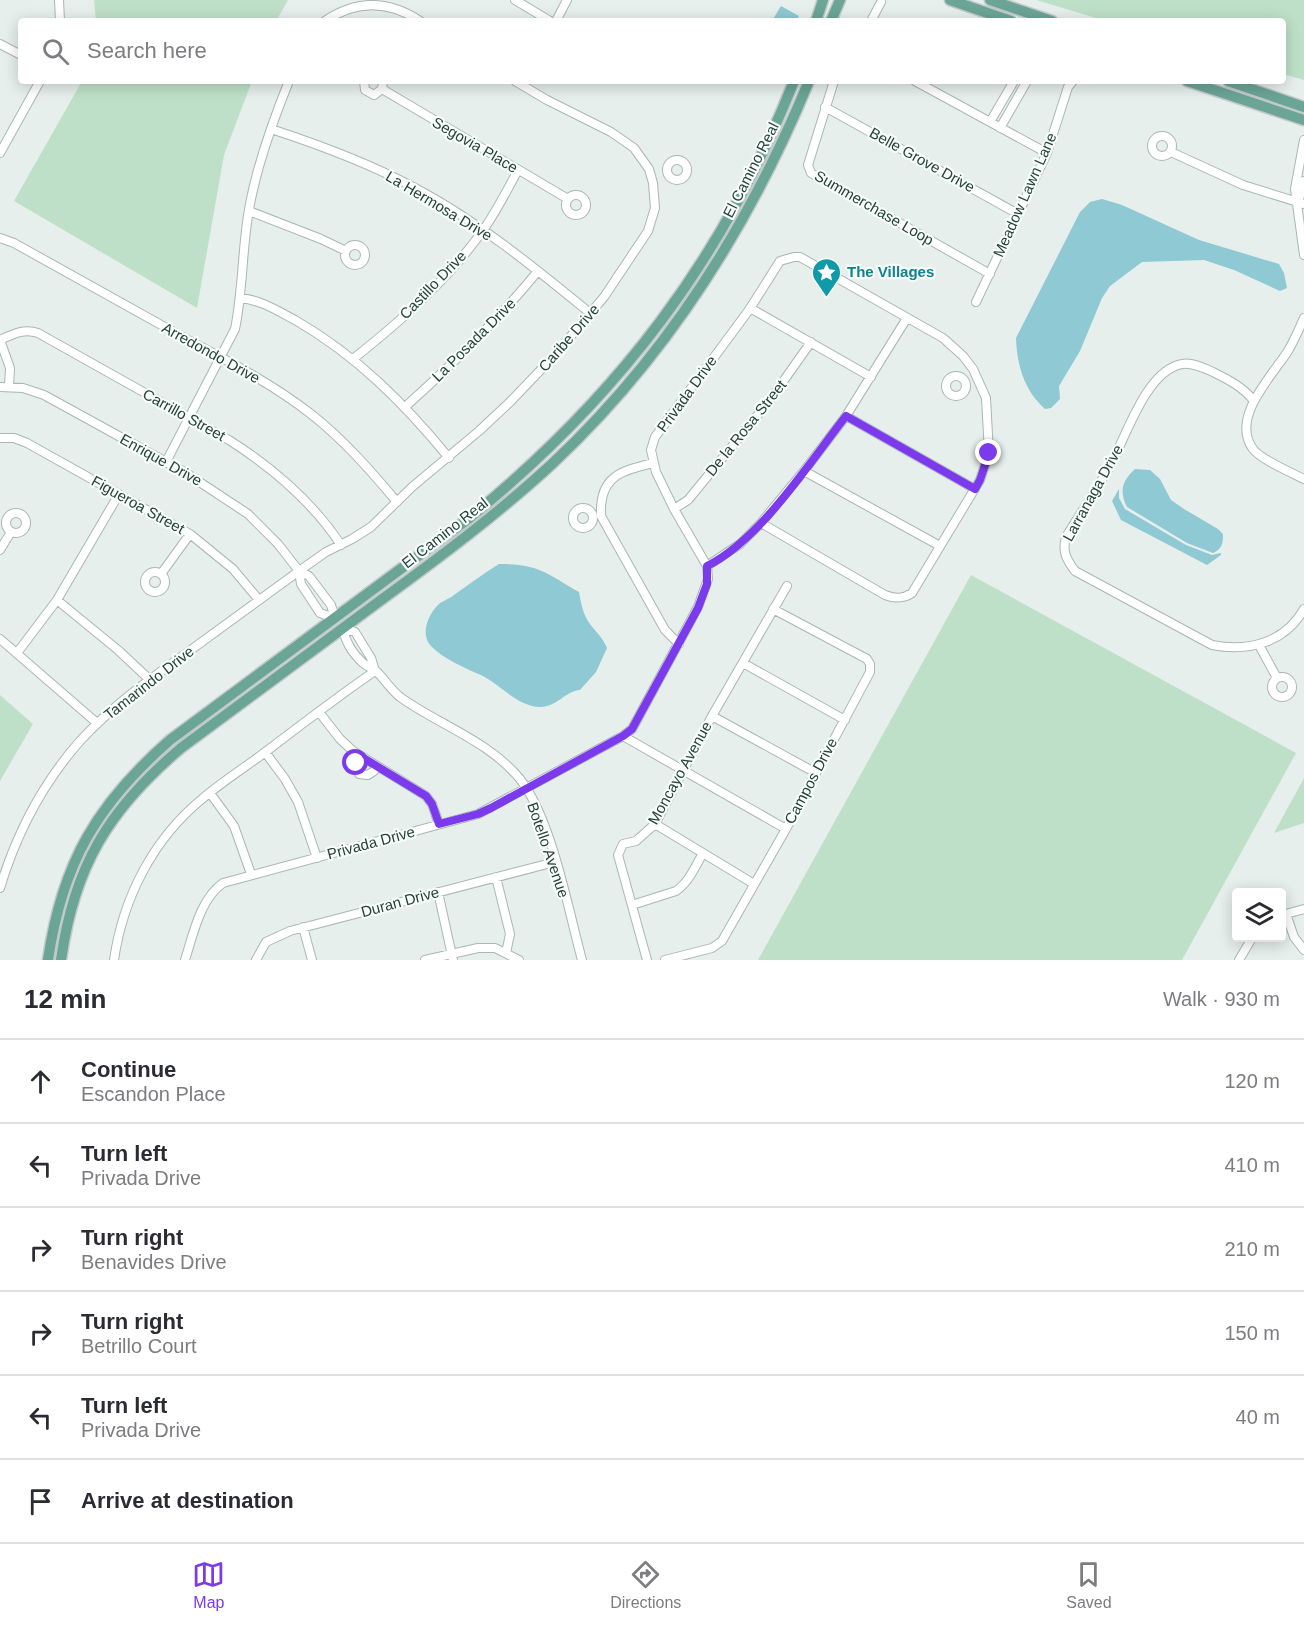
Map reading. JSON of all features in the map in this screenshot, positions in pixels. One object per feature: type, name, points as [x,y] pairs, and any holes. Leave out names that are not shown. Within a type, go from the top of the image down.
[{"type":"main road","points":[[817,18],[823,0]]},
{"type":"main road","points":[[832,18],[840,0]]},
{"type":"main road","points":[[950,0],[1002,18]]},
{"type":"main road","points":[[990,0],[1043,18]]},
{"type":"main road","name":"El Camino Real","points":[[48,960],[53,924],[71,868],[102,811],[117,791],[142,764],[170,740],[468,519],[505,489],[545,452],[603,392],[666,314],[719,235],[779,119],[793,84]]},
{"type":"main road","name":"El Camino Real","points":[[61,960],[66,927],[82,874],[107,828],[150,774],[181,748],[445,553],[516,496],[554,462],[614,399],[678,319],[730,241],[787,134],[808,84]]},
{"type":"main road","points":[[1196,84],[1304,120]]},
{"type":"main road","points":[[1237,84],[1304,107]]},
{"type":"main road","points":[[335,618],[343,628]]},
{"type":"street","points":[[59,0],[60,18]]},
{"type":"street","points":[[515,0],[545,18]]},
{"type":"street","points":[[557,18],[567,0]]},
{"type":"street","points":[[330,18],[364,2],[392,6],[415,18]]},
{"type":"street","points":[[872,18],[880,2]]},
{"type":"street","points":[[0,44],[18,53]]},
{"type":"street","points":[[0,153],[38,84]]},
{"type":"street","points":[[166,462],[222,358],[235,329],[249,211],[271,129],[289,84]]},
{"type":"street","name":"Segovia Place","points":[[364,84],[365,90],[370,94],[377,94],[383,85],[568,199]]},
{"type":"street","name":"Caribe Drive","points":[[299,571],[326,552],[371,527],[412,487],[449,458],[531,381],[590,314],[626,267],[648,231],[655,208],[652,178],[642,158],[624,140],[547,100],[523,84]]},
{"type":"street","name":"Summerchase Loop","points":[[833,84],[808,165],[814,176],[990,274]]},
{"type":"street","points":[[929,84],[1000,128],[1047,153]]},
{"type":"street","points":[[990,122],[1012,84]]},
{"type":"street","points":[[1000,128],[1025,84]]},
{"type":"street","name":"Meadow Lawn Lane","points":[[976,302],[1047,153],[1070,84]]},
{"type":"street","name":"Belle Grove Drive","points":[[825,106],[1018,214]]},
{"type":"street","name":"La Hermosa Drive","points":[[271,129],[319,145],[379,170],[416,189],[483,230],[590,314]]},
{"type":"street","points":[[1301,204],[1295,189],[1304,140]]},
{"type":"street","points":[[1171,152],[1243,185],[1301,204]]},
{"type":"street","name":"Castillo Drive","points":[[353,359],[417,305],[450,270],[483,230],[518,170]]},
{"type":"street","points":[[652,178],[667,172]]},
{"type":"street","points":[[1304,181],[1301,204],[1304,255]]},
{"type":"street","points":[[249,211],[303,231],[346,251]]},
{"type":"street","name":"Arredondo Drive","points":[[0,238],[14,243],[279,392],[311,414],[358,457],[397,502]]},
{"type":"street","name":"Privada Drive","points":[[653,462],[651,450],[655,437],[750,308],[780,261],[800,257],[951,345],[973,369],[986,398],[989,453],[980,480],[912,593],[901,598],[891,598],[761,524]]},
{"type":"street","name":"La Posada Drive","points":[[405,406],[467,350],[538,271]]},
{"type":"street","points":[[240,298],[264,302],[320,335],[353,359],[405,406],[449,458]]},
{"type":"street","points":[[750,308],[871,377]]},
{"type":"street","points":[[679,644],[664,628],[597,516],[603,495],[614,477],[621,471],[653,462],[674,509],[707,566],[740,544],[761,524],[804,471],[846,416],[907,318]]},
{"type":"street","points":[[1304,318],[1301,330],[1249,408],[1246,421],[1248,439],[1253,450],[1304,479]]},
{"type":"street","name":"Carrillo Street","points":[[0,340],[21,331],[28,330],[38,333],[237,445],[273,470],[298,492],[323,519],[341,545]]},
{"type":"street","points":[[0,340],[10,368],[5,387]]},
{"type":"street","name":"De la Rosa Street","points":[[674,509],[688,500],[770,400],[811,342]]},
{"type":"street","name":"Larranaga Drive","points":[[1254,401],[1240,386],[1202,367],[1184,363],[1172,367],[1157,378],[1140,405],[1111,463],[1066,537],[1065,555],[1075,571],[1212,645],[1238,648],[1259,645],[1285,632],[1304,609]]},
{"type":"street","points":[[966,384],[978,380]]},
{"type":"street","name":"Enrique Drive","points":[[5,387],[44,395],[208,486],[248,514],[278,544],[299,571],[301,584],[320,613],[335,618]]},
{"type":"street","points":[[846,416],[975,489]]},
{"type":"street","name":"Figueroa Street","points":[[0,438],[14,438],[27,442],[190,534],[233,568],[260,600]]},
{"type":"street","points":[[804,471],[940,546]]},
{"type":"street","points":[[17,653],[57,600],[119,494]]},
{"type":"street","points":[[0,550],[11,532]]},
{"type":"street","points":[[161,574],[190,534]]},
{"type":"street","name":"Privada Drive","points":[[185,960],[204,905],[211,893],[223,883],[478,814],[623,736],[632,729],[706,590],[707,566]]},
{"type":"street","name":"Tamarindo Drive","points":[[0,888],[12,852],[32,811],[69,754],[114,706],[299,571]]},
{"type":"street","name":"Moncayo Avenue","points":[[647,960],[618,855],[623,844],[636,841],[656,824],[712,716],[787,586]]},
{"type":"street","points":[[57,600],[125,656],[150,680]]},
{"type":"street","name":"Campos Drive","points":[[665,960],[712,948],[722,941],[786,829],[870,672],[867,659],[773,609]]},
{"type":"street","name":"Botello Avenue","points":[[343,628],[355,632],[371,658],[375,671],[391,690],[485,748],[505,763],[526,789],[538,809],[582,960]]},
{"type":"street","points":[[0,639],[98,723]]},
{"type":"street","points":[[1259,645],[1277,678]]},
{"type":"street","points":[[743,663],[845,720]]},
{"type":"street","points":[[114,960],[123,916],[145,867],[174,826],[210,793],[375,671]]},
{"type":"street","points":[[319,712],[340,739],[360,756],[426,796],[432,804],[439,824]]},
{"type":"street","points":[[712,716],[816,773]]},
{"type":"street","points":[[623,736],[786,829]]},
{"type":"street","points":[[265,752],[298,802],[317,858]]},
{"type":"street","points":[[360,756],[355,766],[358,774],[368,775],[377,766]]},
{"type":"street","points":[[210,793],[238,835],[251,874]]},
{"type":"street","points":[[656,824],[754,884]]},
{"type":"street","points":[[632,905],[682,887],[702,853]]},
{"type":"street","name":"Duran Drive","points":[[256,960],[266,942],[290,931],[555,862]]},
{"type":"street","points":[[496,877],[510,934],[506,953]]},
{"type":"street","points":[[438,892],[452,956]]},
{"type":"street","points":[[1286,914],[1304,909]]},
{"type":"street","points":[[1286,919],[1294,937],[1304,950]]},
{"type":"street","points":[[303,927],[312,960]]},
{"type":"street","points":[[1239,960],[1250,942]]},
{"type":"street","points":[[425,960],[452,956],[478,948],[495,948],[519,960]]},
{"type":"green space","points":[[94,0],[288,0],[278,18],[96,18]]},
{"type":"green space","points":[[1036,0],[1304,0],[1304,80],[1286,75],[1286,18],[1096,18]]},
{"type":"green space","points":[[80,84],[251,84],[224,155],[197,308],[14,201]]},
{"type":"green space","points":[[971,575],[1296,753],[1182,960],[758,960]]},
{"type":"green space","points":[[0,695],[33,724],[0,781]]},
{"type":"green space","points":[[1304,778],[1304,823],[1274,833]]},
{"type":"water","points":[[781,6],[799,16],[798,18],[774,18]]},
{"type":"water","points":[[1102,199],[1122,205],[1199,240],[1279,264],[1284,273],[1287,288],[1280,291],[1234,270],[1204,260],[1142,262],[1110,286],[1102,298],[1080,351],[1059,386],[1060,399],[1051,408],[1045,409],[1032,394],[1023,376],[1016,338],[1080,212],[1090,202]]},
{"type":"water","points":[[1135,469],[1150,470],[1160,479],[1171,500],[1218,529],[1223,534],[1220,548],[1213,553],[1187,543],[1127,507],[1123,496],[1123,486]]},
{"type":"water","points":[[1119,489],[1119,498],[1125,509],[1186,545],[1212,555],[1221,553],[1221,555],[1207,565],[1121,520],[1112,501]]},
{"type":"water","points":[[499,564],[513,564],[542,571],[579,592],[586,617],[607,648],[596,672],[580,690],[545,707],[523,703],[490,680],[442,655],[431,646],[426,636],[431,614],[441,602]]},
{"type":"place","name":"The Villages","points":[[826,298]]},
{"type":"route","points":[[356,763],[360,756],[419,790],[432,804],[439,824],[478,814],[491,808],[632,729],[698,608],[707,584],[707,566],[740,544],[761,524],[846,416],[975,489],[989,453]]}]
